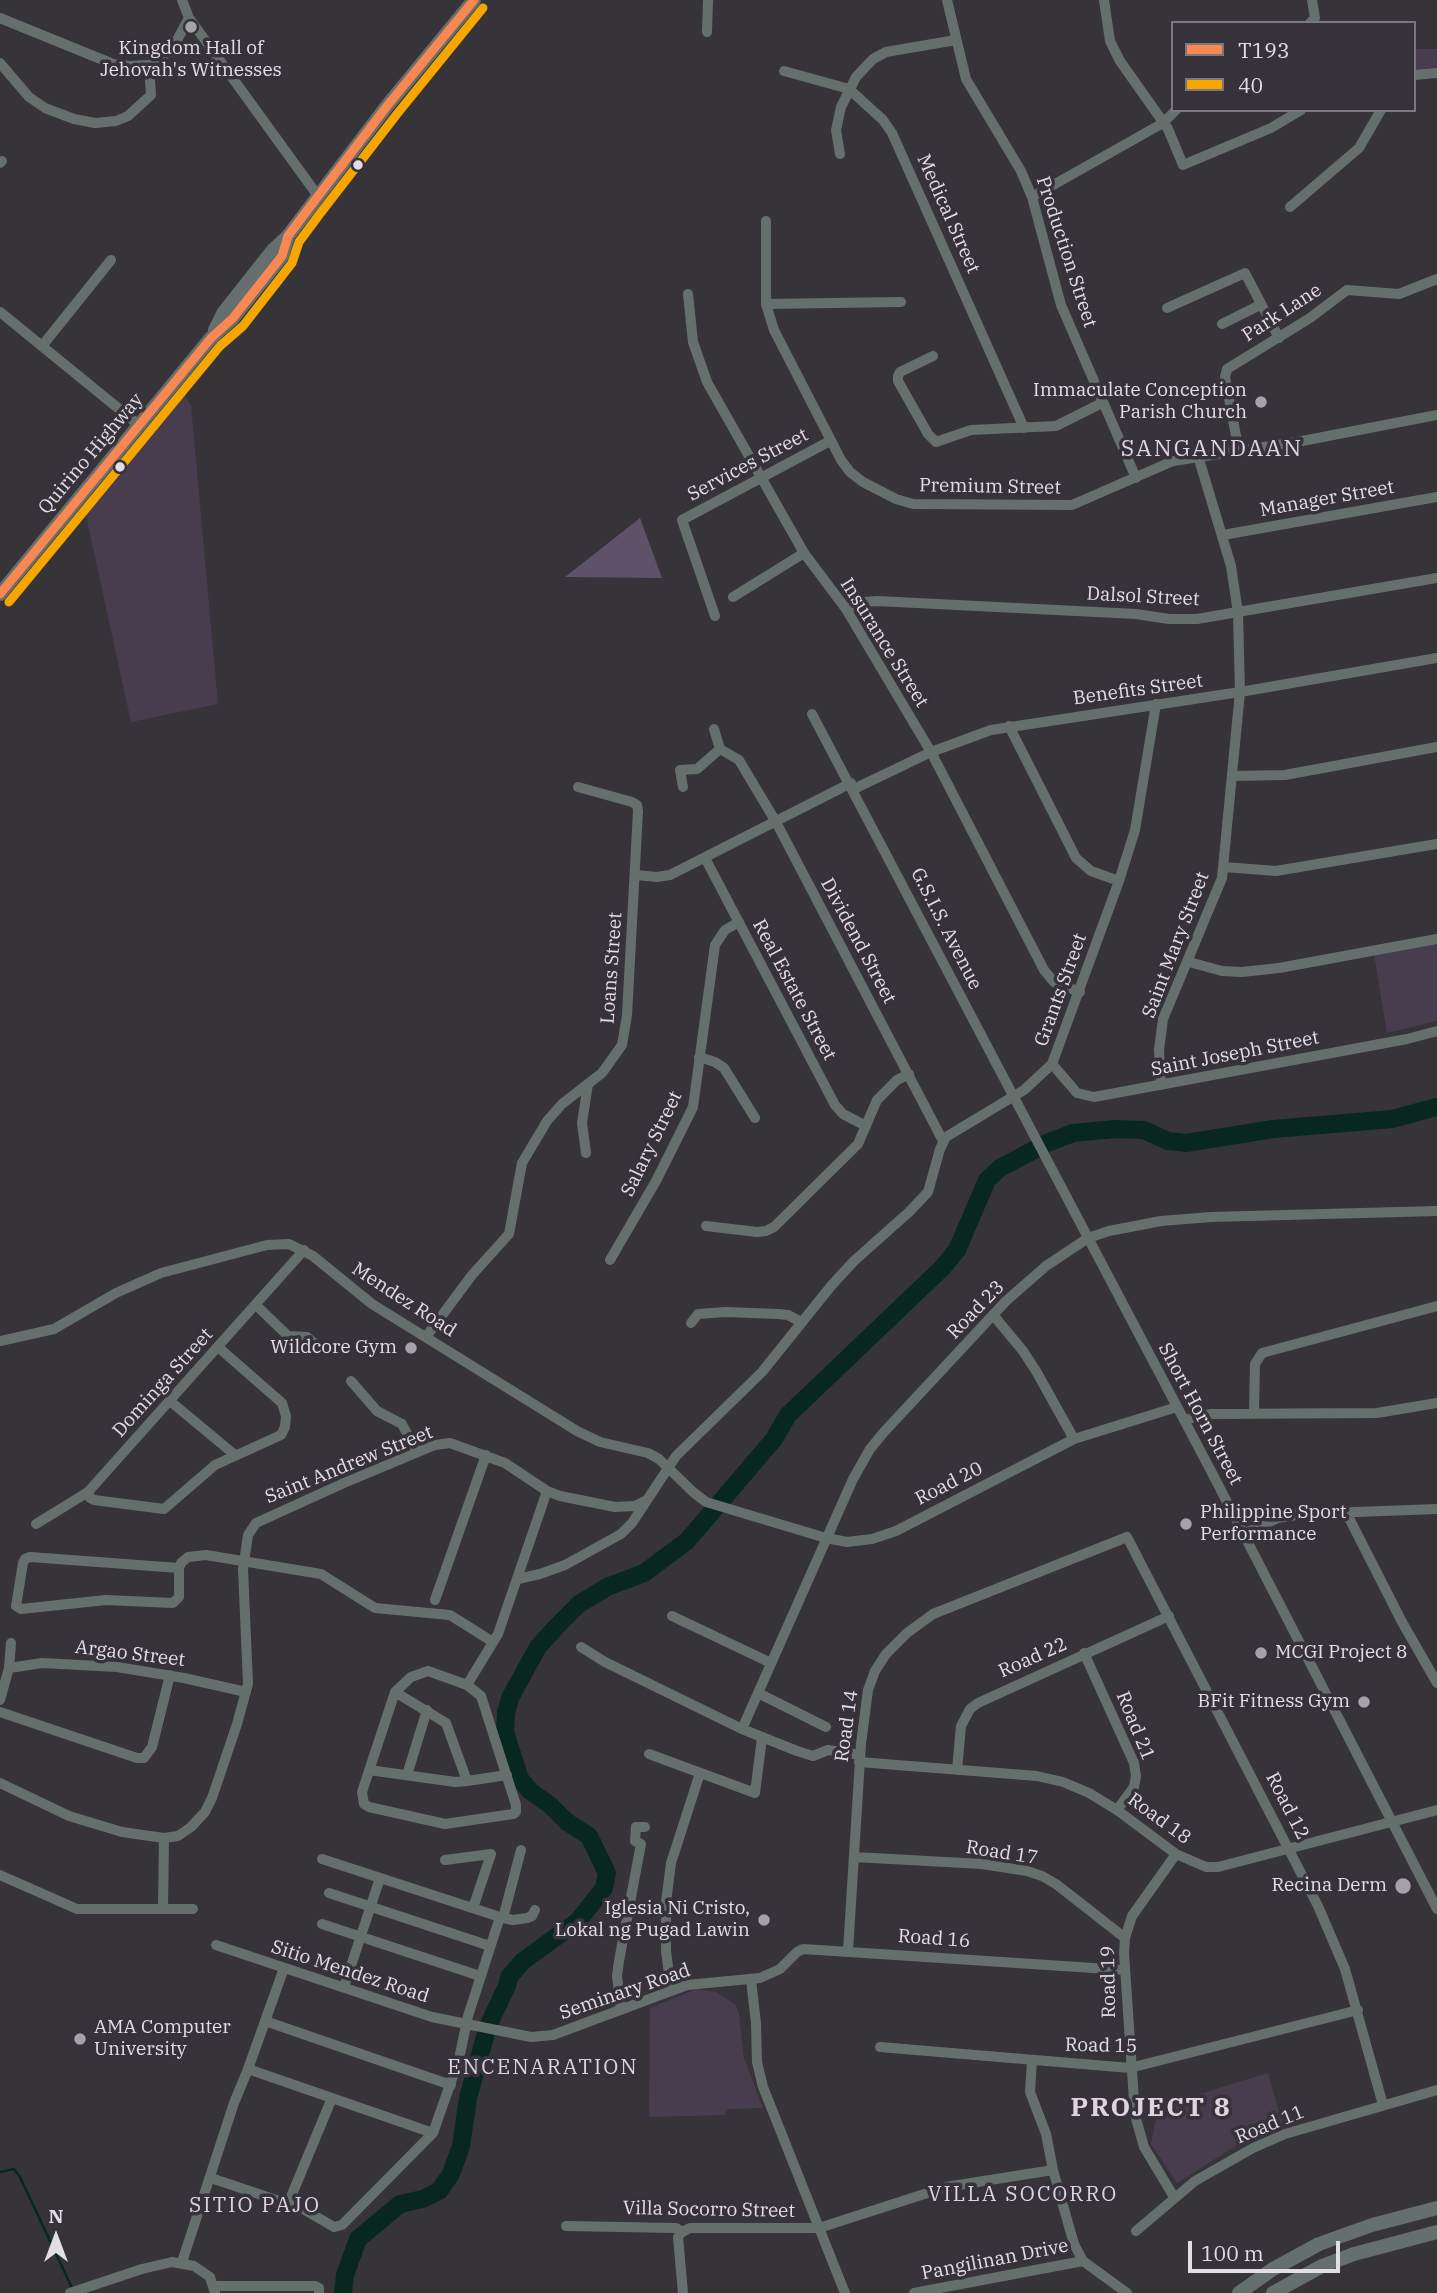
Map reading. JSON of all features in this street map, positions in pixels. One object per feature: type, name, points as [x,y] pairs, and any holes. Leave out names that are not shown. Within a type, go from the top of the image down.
[{"type":"main road","name":"Quirino Highway","points":[[2,587],[211,338],[233,318],[282,256],[288,236],[318,196],[474,0]]},
{"type":"main road","points":[[1239,2293],[1273,2269],[1319,2244],[1372,2225],[1437,2208]]},
{"type":"main road","points":[[1273,2293],[1322,2266],[1354,2254],[1437,2231]]},
{"type":"street","points":[[183,0],[189,18],[318,196]]},
{"type":"street","points":[[707,32],[708,0]]},
{"type":"street","name":"Production Street","points":[[947,0],[965,79],[1012,154],[1032,197],[1061,305],[1136,478]]},
{"type":"street","points":[[1104,0],[1111,41],[1121,61],[1163,122],[1183,165],[1271,128],[1297,112]]},
{"type":"street","points":[[1312,0],[1312,20]]},
{"type":"street","points":[[0,18],[113,64],[149,65],[161,58],[176,42],[189,18]]},
{"type":"street","points":[[840,154],[837,118],[849,89],[873,59],[886,52],[956,40]]},
{"type":"street","points":[[0,63],[18,86],[37,103],[74,119],[95,123],[116,121],[128,116],[151,96],[149,65]]},
{"type":"street","name":"Medical Street","points":[[784,71],[849,89],[883,120],[892,133],[1024,428]]},
{"type":"street","points":[[1416,75],[1437,73]]},
{"type":"street","points":[[1032,197],[1163,122],[1175,112]]},
{"type":"street","points":[[1290,207],[1359,148],[1380,112]]},
{"type":"street","name":"Premium Street","points":[[766,221],[766,304],[774,330],[830,441],[850,472],[863,482],[879,492],[913,504],[1072,505],[1173,461],[1239,452],[1437,415]]},
{"type":"street","points":[[42,346],[111,260]]},
{"type":"street","points":[[1167,308],[1245,273],[1279,338]]},
{"type":"street","name":"Park Lane","points":[[1239,452],[1225,373],[1227,369],[1310,318],[1347,290],[1399,294],[1437,279]]},
{"type":"street","name":"Insurance Street","points":[[688,294],[692,342],[707,382],[804,553],[846,609],[931,752],[1044,970],[1054,982],[1080,992]]},
{"type":"street","points":[[766,304],[901,302]]},
{"type":"street","points":[[1222,324],[1260,305]]},
{"type":"street","points":[[0,312],[139,426]]},
{"type":"street","points":[[933,356],[900,372],[898,381],[932,440],[936,442],[971,430],[1056,426],[1102,403]]},
{"type":"street","name":"Services Street","points":[[715,616],[682,520],[830,441]]},
{"type":"street","name":"Saint Mary Street","points":[[1161,1086],[1159,1050],[1163,1019],[1222,878],[1240,692],[1238,614],[1231,566],[1198,456]]},
{"type":"street","name":"Manager Street","points":[[1223,534],[1437,497]]},
{"type":"street","points":[[733,597],[804,553]]},
{"type":"street","name":"Dalsol Street","points":[[846,609],[864,601],[877,601],[1197,619],[1437,578]]},
{"type":"street","name":"Benefits Street","points":[[636,875],[666,876],[852,786],[974,735],[1009,726],[1240,692],[1437,658]]},
{"type":"street","name":"Grants Street","points":[[943,1141],[951,1133],[1014,1097],[1035,1082],[1052,1064],[1119,881],[1139,814],[1156,704]]},
{"type":"street","name":"G.S.I.S. Avenue","points":[[813,714],[1047,1160]]},
{"type":"street","points":[[1009,726],[1076,858],[1091,871],[1119,881]]},
{"type":"street","points":[[682,787],[680,770],[698,769],[720,749],[714,729]]},
{"type":"street","points":[[1233,776],[1284,775],[1437,747]]},
{"type":"street","name":"Dividend Street","points":[[720,749],[738,760],[776,822],[943,1141]]},
{"type":"street","name":"Loans Street","points":[[426,1337],[472,1275],[509,1234],[522,1163],[547,1121],[562,1104],[602,1073],[622,1045],[626,1030],[636,875],[637,805],[578,787]]},
{"type":"street","points":[[1224,867],[1276,871],[1437,844]]},
{"type":"street","name":"Real Estate Street","points":[[705,858],[835,1105],[843,1114],[866,1126]]},
{"type":"street","name":"Salary Street","points":[[610,1260],[656,1181],[693,1107],[715,946],[725,930],[739,922]]},
{"type":"street","points":[[1189,962],[1222,971],[1242,972],[1279,968],[1437,939]]},
{"type":"street","name":"Saint Joseph Street","points":[[1052,1064],[1077,1093],[1090,1097],[1161,1086],[1413,1038],[1437,1031]]},
{"type":"street","points":[[699,1057],[724,1068],[755,1118]]},
{"type":"street","points":[[706,1226],[757,1232],[774,1227],[858,1144],[877,1100],[885,1089],[909,1074]]},
{"type":"street","points":[[586,1153],[582,1123],[588,1084]]},
{"type":"street","points":[[518,1579],[565,1566],[624,1532],[667,1466],[762,1372],[801,1322],[855,1261],[928,1192],[943,1141]]},
{"type":"street","name":"Short Horn Street","points":[[1047,1160],[1437,1909]]},
{"type":"street","name":"Road 23","points":[[743,1729],[826,1538],[870,1449],[1006,1301],[1046,1266],[1088,1238],[1130,1226],[1211,1217],[1437,1211]]},
{"type":"street","points":[[0,1341],[54,1329],[137,1283],[187,1266],[277,1244],[289,1244],[304,1250]]},
{"type":"street","name":"Mendez Road","points":[[304,1250],[361,1296],[587,1437],[648,1453],[667,1466],[706,1502],[732,1510]]},
{"type":"street","name":"Dominga Street","points":[[36,1524],[88,1492],[304,1250]]},
{"type":"street","points":[[256,1305],[288,1336],[307,1337],[322,1350]]},
{"type":"street","points":[[1254,1413],[1255,1364],[1262,1353],[1437,1306]]},
{"type":"street","points":[[695,1316],[778,1314],[801,1322]]},
{"type":"street","points":[[993,1316],[1023,1351],[1073,1439]]},
{"type":"street","points":[[88,1492],[94,1500],[164,1509],[215,1465],[281,1435],[286,1416],[282,1403],[218,1347]]},
{"type":"street","points":[[351,1381],[377,1411],[402,1424],[417,1452]]},
{"type":"street","points":[[170,1401],[235,1455]]},
{"type":"street","points":[[1184,1420],[1210,1414],[1377,1413],[1437,1403]]},
{"type":"street","name":"Road 20","points":[[732,1510],[826,1538],[859,1542],[885,1535],[1073,1439],[1177,1407]]},
{"type":"street","name":"Saint Andrew Street","points":[[164,1838],[178,1836],[205,1812],[246,1692],[249,1675],[243,1561],[248,1535],[256,1523],[417,1452],[450,1443],[505,1463],[547,1491],[615,1507],[635,1506],[645,1501]]},
{"type":"street","points":[[435,1600],[486,1455]]},
{"type":"street","points":[[467,1685],[493,1642],[518,1579],[547,1491]]},
{"type":"street","points":[[615,1507],[621,1513],[624,1532]]},
{"type":"street","points":[[1243,1534],[1288,1516],[1437,1509]]},
{"type":"street","points":[[1346,1512],[1402,1622],[1437,1683]]},
{"type":"street","name":"Road 12","points":[[1126,1537],[1289,1849],[1342,1962],[1384,2105]]},
{"type":"street","name":"Road 14","points":[[848,1951],[860,1759],[868,1690],[886,1654],[906,1633],[933,1614],[1126,1537]]},
{"type":"street","points":[[179,1569],[30,1557],[23,1563],[16,1606],[22,1609],[106,1600],[173,1603],[179,1597],[179,1569],[184,1559],[206,1555],[321,1574],[375,1608],[450,1615],[493,1642]]},
{"type":"street","points":[[672,1616],[771,1663]]},
{"type":"street","name":"Road 22","points":[[957,1770],[961,1726],[970,1709],[987,1697],[1169,1616]]},
{"type":"street","points":[[0,1700],[9,1668],[11,1643]]},
{"type":"street","name":"Road 18","points":[[581,1647],[605,1662],[743,1729],[808,1755],[817,1755],[828,1750],[860,1759],[1037,1776],[1063,1782],[1089,1793],[1117,1810],[1195,1865],[1218,1867],[1437,1810]]},
{"type":"street","name":"Road 21","points":[[1084,1653],[1134,1763],[1136,1776],[1133,1787],[1117,1810]]},
{"type":"street","name":"Argao Street","points":[[9,1668],[41,1663],[93,1665],[170,1675],[246,1692]]},
{"type":"street","points":[[428,1671],[467,1685],[481,1696],[516,1812],[445,1824],[364,1804],[362,1792],[395,1692],[411,1676],[428,1671]]},
{"type":"street","points":[[0,1712],[137,1758],[144,1758],[152,1747],[170,1675]]},
{"type":"street","points":[[395,1692],[446,1723],[467,1781]]},
{"type":"street","points":[[758,1693],[826,1727]]},
{"type":"street","points":[[407,1775],[427,1710]]},
{"type":"street","points":[[649,1754],[755,1793],[762,1738]]},
{"type":"street","points":[[369,1770],[467,1781],[507,1775]]},
{"type":"street","points":[[671,1990],[666,1951],[666,1902],[671,1863],[700,1773]]},
{"type":"street","points":[[0,1783],[94,1825],[164,1838],[163,1909]]},
{"type":"street","points":[[621,2010],[617,1976],[641,1844],[635,1840],[636,1827],[645,1827]]},
{"type":"street","points":[[211,2178],[288,2204],[337,2228],[433,2133],[460,2059],[480,1976],[522,1850]]},
{"type":"street","points":[[445,1860],[491,1854],[473,1908]]},
{"type":"street","name":"Road 19","points":[[1174,2197],[1138,2132],[1130,2068],[1124,1970],[1125,1938],[1132,1916],[1176,1854]]},
{"type":"street","name":"Road 17","points":[[854,1857],[982,1864],[1027,1871],[1056,1884],[1125,1938]]},
{"type":"street","points":[[322,1859],[501,1918],[527,1918],[532,1916],[535,1910]]},
{"type":"street","points":[[0,1875],[65,1906],[77,1909],[193,1909]]},
{"type":"street","points":[[344,1987],[380,1878]]},
{"type":"street","points":[[329,1893],[490,1946]]},
{"type":"street","points":[[322,1924],[480,1976]]},
{"type":"street","name":"Sitio Mendez Road","points":[[216,1945],[432,2017],[470,2026]]},
{"type":"street","name":"Road 16","points":[[751,1980],[780,1969],[800,1950],[1124,1970]]},
{"type":"street","points":[[182,2262],[234,2103],[284,1968]]},
{"type":"street","points":[[751,1980],[759,2071],[845,2293]]},
{"type":"street","name":"Seminary Road","points":[[470,2026],[495,2032],[544,2037],[671,1990],[705,1983],[751,1980]]},
{"type":"street","name":"Road 15","points":[[880,2047],[1032,2062],[1130,2068],[1358,2010]]},
{"type":"street","points":[[265,2021],[451,2085]]},
{"type":"street","points":[[1032,2062],[1030,2092],[1045,2134],[1074,2244],[1083,2261],[1127,2293]]},
{"type":"street","points":[[248,2069],[433,2133]]},
{"type":"street","name":"Road 11","points":[[1136,2231],[1174,2197],[1214,2169],[1253,2148],[1284,2134],[1437,2090]]},
{"type":"street","points":[[288,2204],[332,2098]]},
{"type":"street","name":"Villa Socorro Street","points":[[566,2226],[676,2228],[682,2232],[690,2228],[819,2228],[946,2187],[1053,2170]]},
{"type":"street","points":[[682,2232],[678,2237],[683,2293]]},
{"type":"street","name":"Pangilinan Drive","points":[[914,2293],[1083,2261]]},
{"type":"street","points":[[74,2291],[172,2262],[182,2262],[210,2277],[214,2289],[315,2286],[319,2291]]},
{"type":"shaded area","points":[[1416,49],[1437,49],[1437,70],[1416,70]]},
{"type":"shaded area","points":[[183,393],[191,405],[218,704],[131,722],[86,516]]},
{"type":"shaded area","points":[[640,518],[662,578],[565,577]]},
{"type":"shaded area","points":[[1437,942],[1437,1021],[1387,1033],[1374,954]]},
{"type":"shaded area","points":[[696,1989],[716,1992],[735,2004],[739,2014],[744,2058],[763,2108],[727,2109],[725,2115],[649,2117],[650,2008]]},
{"type":"shaded area","points":[[1268,2073],[1284,2129],[1236,2146],[1177,2183],[1151,2144],[1158,2107]]},
{"type":"waterway","points":[[343,2293],[345,2275],[358,2239],[400,2204],[423,2199],[439,2191],[451,2174],[461,2146],[468,2098],[488,2026],[509,1977],[523,1961],[578,1921],[604,1888],[607,1873],[589,1836],[567,1822],[550,1805],[530,1791],[520,1779],[505,1732],[510,1698],[538,1647],[557,1626],[579,1604],[607,1587],[644,1573],[687,1541],[774,1439],[788,1415],[942,1268],[957,1250],[987,1180],[1000,1168],[1047,1143],[1073,1133],[1115,1129],[1144,1130],[1168,1141],[1186,1143],[1273,1129],[1392,1119],[1437,1107]]},
{"type":"waterway","points":[[0,2172],[14,2169],[20,2177],[72,2288]]},
{"type":"transit line","name":"T193","points":[[0,594],[211,338],[233,318],[282,256],[288,236],[309,208],[387,106],[474,0]]},
{"type":"transit line","name":"40","points":[[9,602],[220,346],[243,326],[292,263],[299,242],[319,215],[483,8]]},
{"type":"place","name":"Kingdom Hall of Jehovah's Witnesses","points":[[191,27]]},
{"type":"place","name":"Immaculate Conception Parish Church","points":[[1261,402]]},
{"type":"place","name":"Wildcore Gym","points":[[411,1348]]},
{"type":"place","name":"Philippine Sport Performance","points":[[1186,1524]]},
{"type":"place","name":"MCGI Project 8","points":[[1261,1653]]},
{"type":"place","name":"BFit Fitness Gym","points":[[1364,1702]]},
{"type":"place","name":"Recina Derm","points":[[1403,1886]]},
{"type":"place","name":"Iglesia Ni Cristo, Lokal ng Pugad Lawin","points":[[764,1920]]},
{"type":"place","name":"AMA Computer University","points":[[80,2039]]},
{"type":"district","name":"SANGANDAAN","points":[[1212,449]]},
{"type":"district","name":"ENCENARATION","points":[[543,2068]]},
{"type":"district","name":"PROJECT 8","points":[[1151,2108]]},
{"type":"district","name":"VILLA SOCORRO","points":[[1023,2195]]},
{"type":"district","name":"SITIO PAJO","points":[[255,2206]]}]
